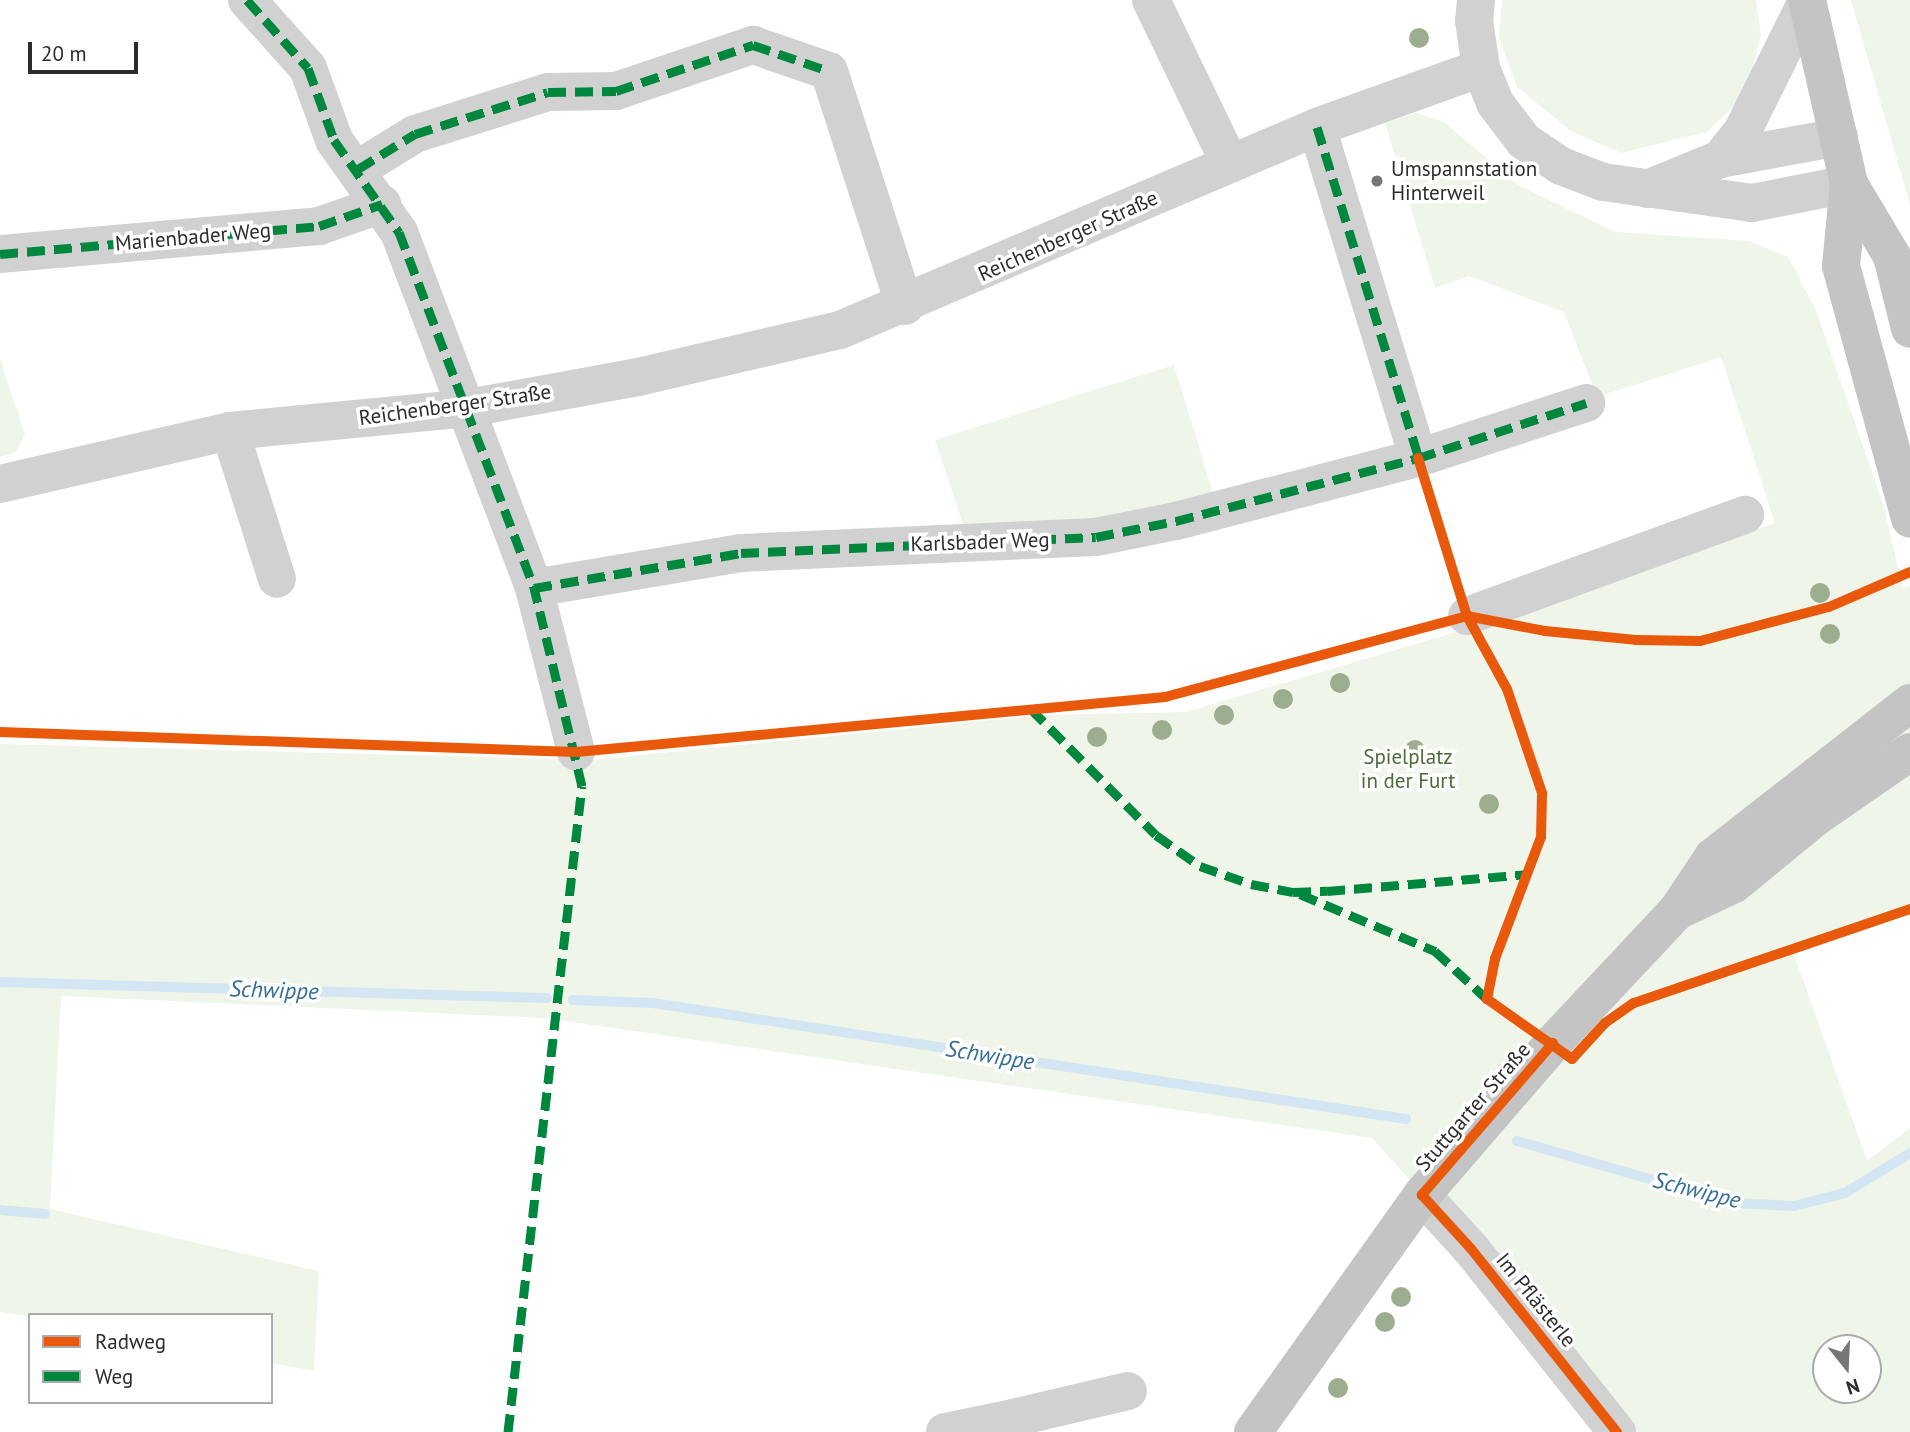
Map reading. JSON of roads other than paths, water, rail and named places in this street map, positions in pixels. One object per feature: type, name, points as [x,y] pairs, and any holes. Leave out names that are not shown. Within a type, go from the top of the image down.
[{"type":"main road","points":[[1807,0],[1849,184],[1841,266],[1910,519]]},
{"type":"main road","points":[[1849,184],[1892,256],[1910,329]]},
{"type":"main road","name":"Stuttgarter Straße","points":[[1253,1432],[1422,1195],[1553,1043],[1677,911],[1713,857],[1910,703]]},
{"type":"main road","name":"Stuttgarter Straße","points":[[1677,911],[1734,884],[1816,817],[1910,752]]},
{"type":"street","points":[[247,0],[309,68],[334,140],[358,169],[399,232],[452,378],[468,408],[534,588],[576,752]]},
{"type":"street","points":[[1151,0],[1230,164]]},
{"type":"street","points":[[1476,0],[1474,21],[1480,68],[1495,103],[1524,141],[1561,166],[1602,183],[1752,203],[1849,184]]},
{"type":"street","points":[[1720,159],[1742,132],[1807,0]]},
{"type":"street","points":[[358,169],[428,130],[548,92],[616,91],[753,45],[829,71],[905,306]]},
{"type":"street","name":"Reichenberger Straße","points":[[0,484],[230,431],[468,408],[771,349],[905,306],[1317,127],[1480,68]]},
{"type":"street","points":[[1317,127],[1418,458]]},
{"type":"street","points":[[1647,188],[1720,159],[1839,137]]},
{"type":"street","name":"Marienbader Weg","points":[[0,254],[318,226],[382,204]]},
{"type":"street","name":"Karlsbader Weg","points":[[534,588],[741,553],[1096,537],[1176,521],[1418,458],[1586,403]]},
{"type":"street","points":[[230,431],[278,579]]},
{"type":"street","points":[[1468,616],[1745,515]]},
{"type":"street","name":"Im Pflästerle","points":[[1422,1195],[1472,1250],[1615,1431]]},
{"type":"street","points":[[945,1432],[1008,1425],[1128,1391]]},
{"type":"waterway","name":"Schwippe","points":[[0,982],[547,998]]},
{"type":"waterway","name":"Schwippe","points":[[573,1000],[653,1003],[1406,1119]]},
{"type":"waterway","name":"Schwippe","points":[[1517,1141],[1733,1203],[1794,1206],[1845,1193],[1910,1153]]},
{"type":"waterway","points":[[0,1210],[45,1214]]},
{"type":"place","name":"Umspannstation Hinterweil","points":[[1377,181]]},
{"type":"park label","name":"Spielplatz in der Furt","points":[[1408,769]]}]
